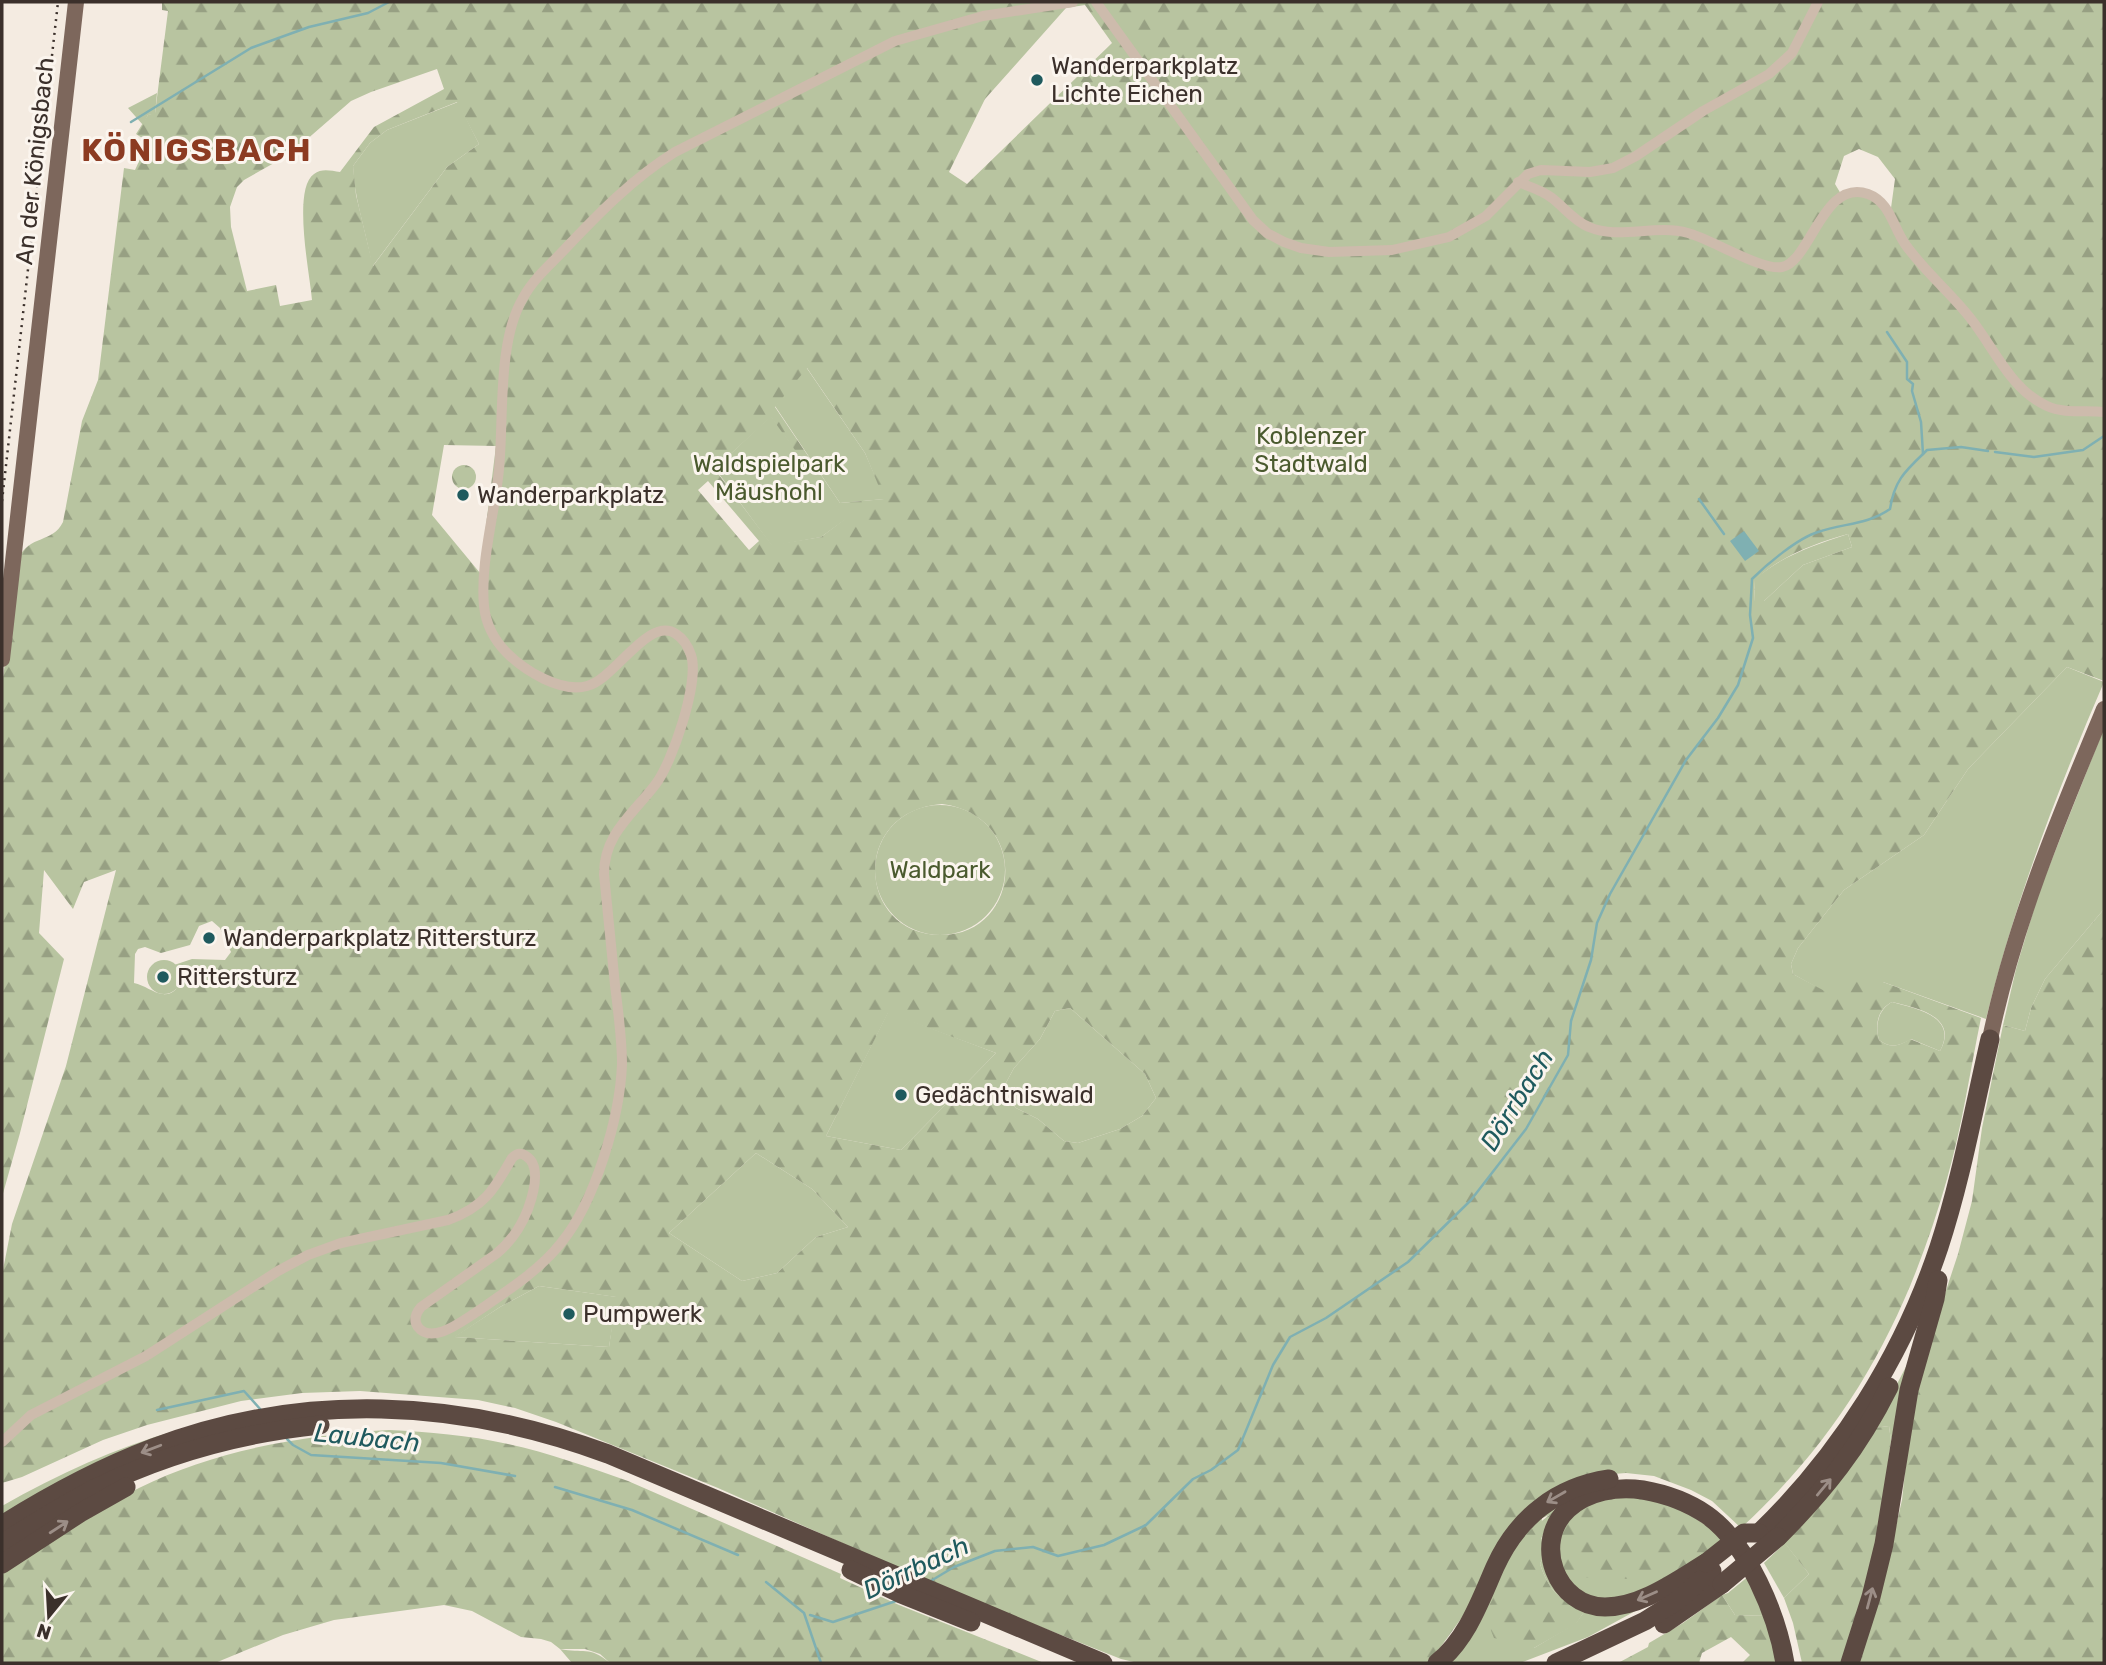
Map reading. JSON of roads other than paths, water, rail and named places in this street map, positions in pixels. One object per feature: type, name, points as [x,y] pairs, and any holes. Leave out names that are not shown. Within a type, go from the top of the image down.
[{"type":"highway","points":[[1556,1663],[1644,1621],[1675,1602],[1817,1496],[1857,1446],[1897,1373],[1938,1280],[1969,1168],[1990,1039]]},
{"type":"highway","points":[[1768,1531],[1845,1435],[1888,1367],[1939,1247],[1990,1039]]},
{"type":"highway","points":[[1850,1663],[1884,1544],[1909,1390],[1936,1299],[1938,1280]]},
{"type":"highway","points":[[2,1525],[68,1487],[127,1458],[212,1430],[264,1419],[353,1409],[385,1408],[447,1413],[525,1427],[608,1454],[990,1623],[1068,1663]]},
{"type":"highway","points":[[2,1543],[95,1489],[172,1458],[246,1436],[356,1422],[442,1424],[503,1433],[601,1462],[816,1554],[901,1594],[1103,1663]]},
{"type":"highway","points":[[2,1564],[172,1458]]},
{"type":"highway","points":[[1437,1663],[1461,1637],[1503,1550],[1523,1522],[1557,1495],[1575,1487],[1614,1478],[1638,1478],[1662,1484],[1712,1509],[1732,1527],[1748,1547],[1774,1595],[1783,1618],[1794,1663]]},
{"type":"highway","points":[[1713,1573],[1669,1586],[1635,1601],[1615,1606],[1597,1606],[1574,1598],[1563,1587],[1555,1575],[1550,1548],[1558,1521],[1567,1510],[1597,1493],[1636,1489],[1660,1493],[1686,1503],[1708,1516],[1726,1533],[1741,1553],[1774,1620],[1784,1663]]},
{"type":"highway","points":[[1589,1663],[1653,1630],[1713,1573]]},
{"type":"main road","name":"An der Königsbach","points":[[2,659],[76,2]]},
{"type":"main road","points":[[1990,1039],[2010,960],[2034,883],[2104,709]]},
{"type":"street","points":[[2,1441],[31,1415],[122,1370],[278,1271],[308,1255],[341,1243],[466,1214],[494,1190],[514,1155],[521,1154],[529,1158],[535,1173],[530,1202],[517,1231],[508,1244],[496,1254],[421,1307],[416,1316],[417,1324],[423,1331],[432,1333],[450,1328],[523,1278],[562,1243],[596,1177],[614,1119],[621,1078],[621,1043],[604,860],[615,832],[655,786],[666,768],[687,702],[693,664],[684,640],[669,629],[658,630],[600,680],[589,686],[573,688],[556,683],[521,664],[502,648],[491,632],[484,609],[485,570],[499,470],[507,347],[516,311],[534,281],[593,219],[645,173],[675,152],[895,41],[983,16],[1073,2]]},
{"type":"street","points":[[1096,2],[1244,209],[1267,233],[1283,242],[1310,250],[1354,252],[1392,250],[1446,239],[1486,216],[1528,174],[1541,170],[1600,171],[1613,168],[1636,156],[1703,111],[1776,69],[1797,47],[1818,2]]},
{"type":"street","points":[[1518,182],[1544,193],[1580,222],[1595,229],[1610,233],[1666,229],[1689,233],[1773,268],[1788,265],[1796,259],[1816,224],[1835,204],[1857,192],[1867,193],[1884,206],[1907,247],[1972,319],[2004,368],[2032,397],[2060,410],[2104,412]]},
{"type":"water","points":[[1744,531],[1759,551],[1745,561],[1730,541]]},
{"type":"waterway","name":"KÖNIGSBACH","points":[[131,122],[251,48],[309,27],[368,13],[389,2]]},
{"type":"waterway","name":"Dörrbach","points":[[929,1582],[954,1567],[995,1551],[1033,1547],[1058,1556],[1104,1545],[1146,1525],[1193,1479],[1211,1470],[1238,1450],[1273,1365],[1290,1337],[1326,1318],[1408,1262],[1471,1200],[1526,1129],[1568,1055],[1571,1021],[1591,960],[1597,923],[1610,894],[1686,760],[1718,718],[1738,685],[1753,638],[1750,615],[1752,579],[1783,552],[1810,535],[1864,521],[1890,509],[1901,478],[1923,454],[1921,422],[1912,391],[1913,384],[1907,379],[1907,362],[1887,332]]},
{"type":"waterway","points":[[1995,452],[2034,457],[2083,450],[2104,436]]},
{"type":"waterway","points":[[1923,454],[1927,450],[1961,447],[1988,451]]},
{"type":"waterway","points":[[1699,499],[1724,534]]},
{"type":"waterway","name":"Laubach","points":[[157,1410],[244,1391],[261,1410]]},
{"type":"waterway","name":"Laubach","points":[[287,1439],[311,1455],[441,1463],[515,1476]]},
{"type":"waterway","name":"Laubach","points":[[555,1487],[632,1510],[738,1555]]},
{"type":"waterway","name":"Laubach","points":[[766,1582],[804,1613],[821,1663]]},
{"type":"waterway","name":"Dörrbach","points":[[810,1615],[833,1622],[896,1601]]},
{"type":"railway","points":[[2,501],[58,2]]},
{"type":"place","name":"Wanderparkplatz Lichte Eichen","points":[[1037,80]]},
{"type":"place","name":"Wanderparkplatz","points":[[463,495]]},
{"type":"place","name":"Wanderparkplatz Rittersturz","points":[[209,938]]},
{"type":"place","name":"Rittersturz","points":[[163,977]]},
{"type":"place","name":"Gedächtniswald","points":[[901,1095]]},
{"type":"place","name":"Pumpwerk","points":[[569,1314]]},
{"type":"district","name":"KÖNIGSBACH","points":[[197,150]]},
{"type":"park label","name":"Koblenzer Stadtwald","points":[[1311,450]]},
{"type":"park label","name":"Waldspielpark Mäushohl","points":[[769,478]]},
{"type":"park label","name":"Waldpark","points":[[940,870]]}]
